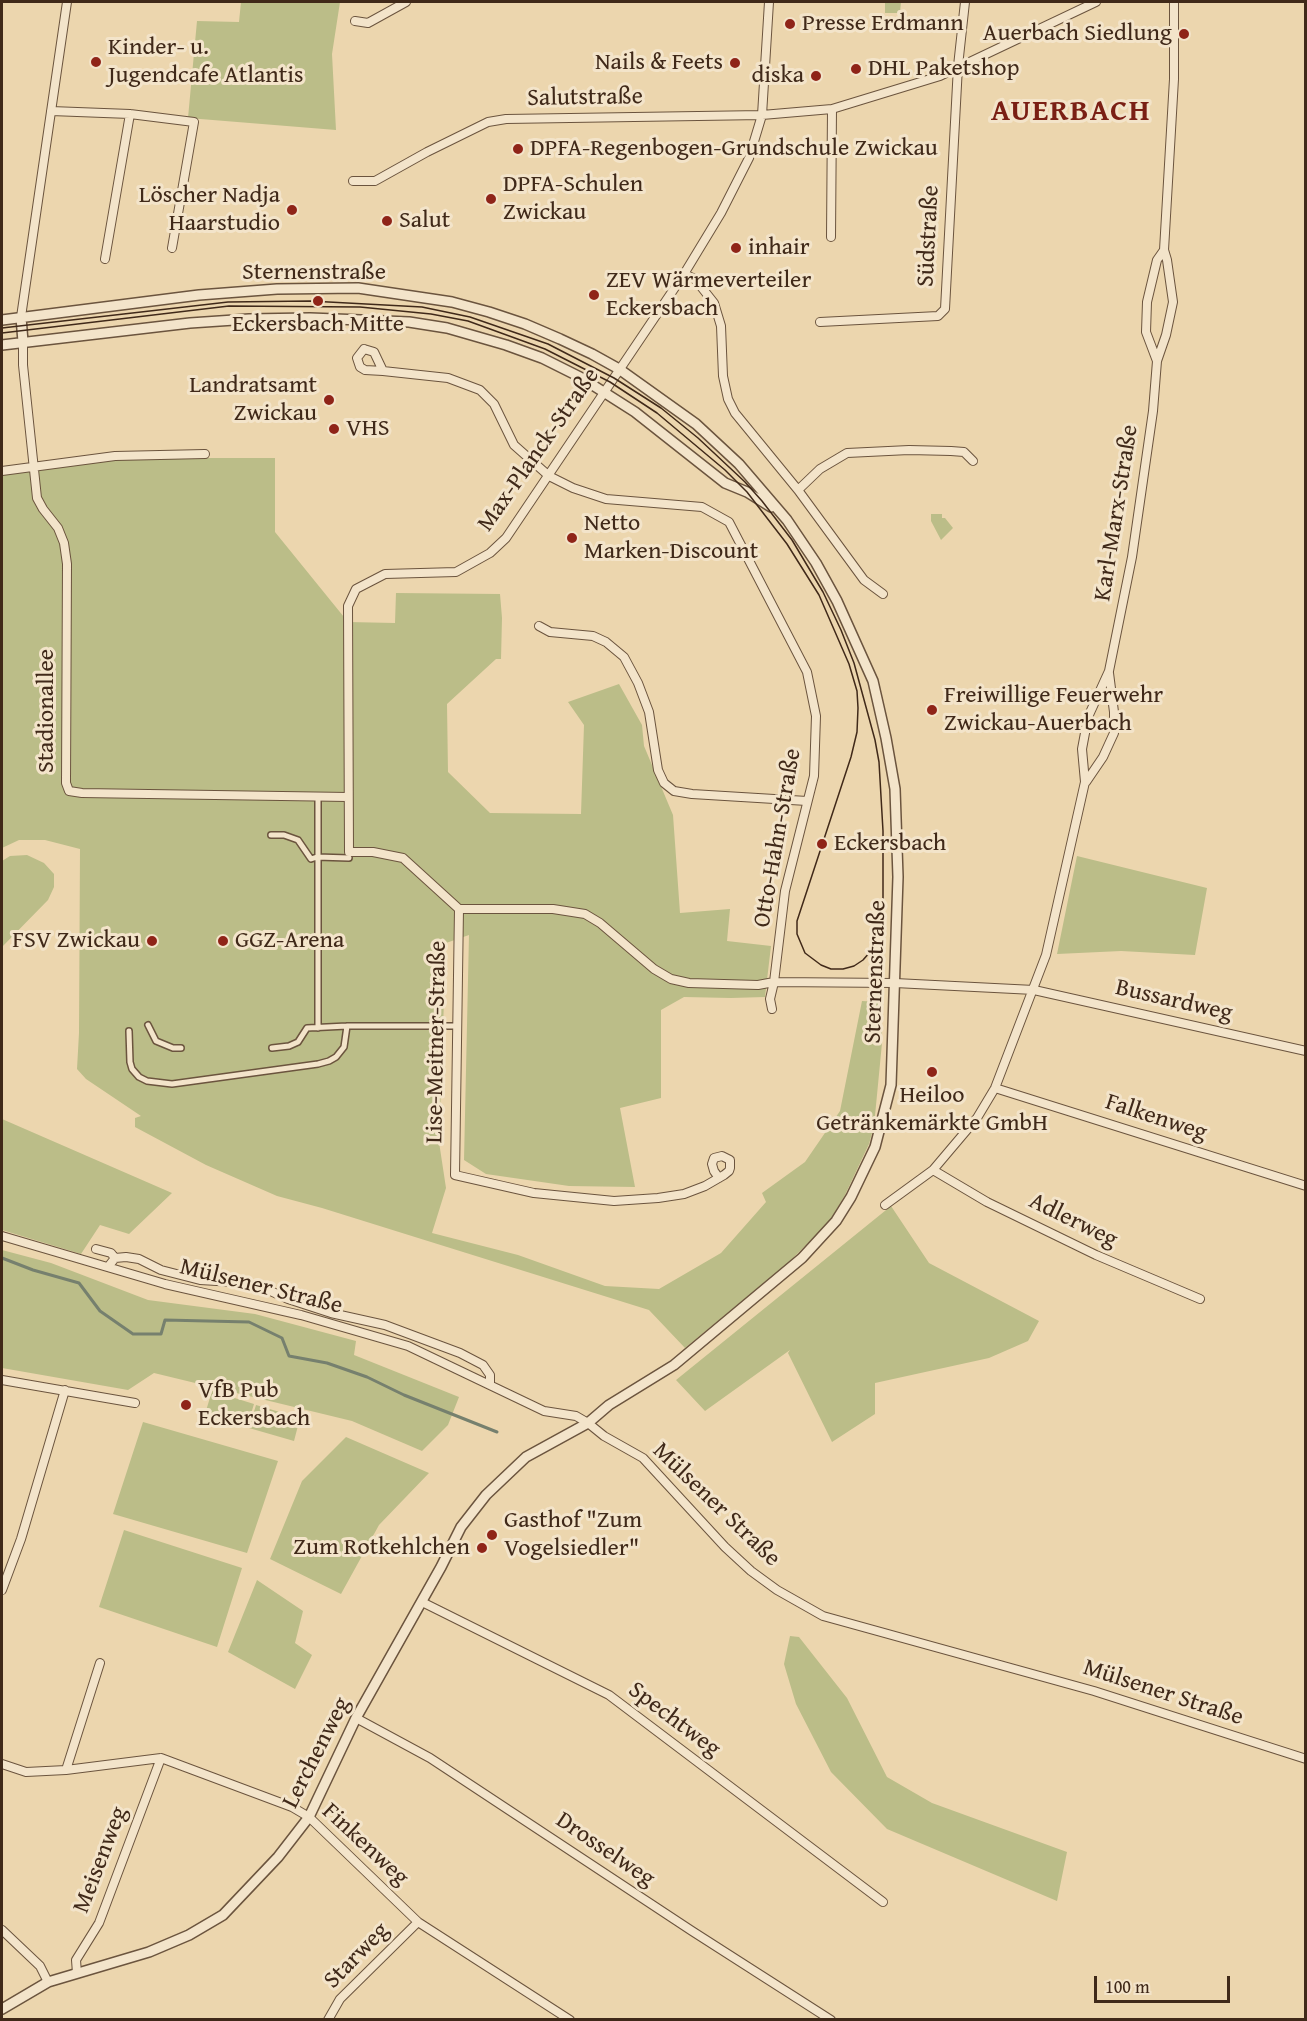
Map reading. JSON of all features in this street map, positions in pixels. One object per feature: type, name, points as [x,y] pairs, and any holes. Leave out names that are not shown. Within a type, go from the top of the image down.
[{"type":"street","points":[[33,467],[23,365],[21,317],[67,2]]},
{"type":"street","points":[[355,21],[368,23],[406,2]]},
{"type":"street","name":"Max-Planck-Straße","points":[[349,855],[348,606],[356,588],[385,574],[456,573],[490,553],[506,538],[684,274],[721,213],[748,158],[762,115],[769,2]]},
{"type":"street","name":"Südstraße","points":[[820,322],[938,316],[945,309],[958,66],[965,2]]},
{"type":"street","name":"Salutstraße","points":[[354,181],[375,181],[488,122],[517,119],[762,115],[832,109],[940,76],[1096,2]]},
{"type":"street","name":"Karl-Marx-Straße","points":[[885,1205],[933,1170],[977,1118],[995,1088],[1047,956],[1085,782],[1082,749],[1088,717],[1109,671],[1133,546],[1153,411],[1157,361],[1166,335],[1173,302],[1164,250],[1174,79],[1174,2]]},
{"type":"street","points":[[831,237],[832,109]]},
{"type":"street","points":[[51,111],[130,114],[194,122],[172,248]]},
{"type":"street","points":[[105,259],[130,114]]},
{"type":"street","name":"Karl-Marx-Straße","points":[[1157,361],[1146,332],[1147,302],[1157,260],[1164,250]]},
{"type":"street","points":[[684,274],[695,279],[714,303],[721,326],[723,376],[728,399],[735,413],[798,489],[864,580],[883,594]]},
{"type":"street","name":"Sternenstraße","points":[[2,320],[235,292],[358,288],[452,302],[525,324],[592,354],[619,369],[696,424],[739,464],[787,520],[816,563],[837,601],[873,681],[895,789],[898,878],[891,1085],[875,1147],[851,1197],[836,1221],[802,1258],[674,1365],[609,1404],[588,1423]]},
{"type":"street","name":"Sternenstraße","points":[[2,345],[190,323],[249,319],[310,318],[409,322],[447,328],[507,345],[542,358],[605,391],[658,429],[725,483],[747,492],[787,520]]},
{"type":"street","name":"Otto-Hahn-Straße","points":[[383,372],[448,378],[480,390],[494,404],[514,445],[549,476],[587,494],[606,499],[702,507],[729,522],[807,672],[816,716],[814,776],[785,891],[770,999],[772,1009]]},
{"type":"street","points":[[798,489],[820,469],[847,453],[909,450],[951,451],[964,452],[973,461]]},
{"type":"street","points":[[2,471],[115,456],[205,454]]},
{"type":"street","name":"Stadionallee","points":[[33,467],[37,498],[61,536],[67,564],[66,783],[69,791],[348,797]]},
{"type":"street","points":[[539,626],[550,632],[593,636],[606,642],[624,657],[638,683],[649,712],[658,770],[664,783],[674,791],[807,801]]},
{"type":"street","name":"Karl-Marx-Straße","points":[[1085,782],[1103,757],[1114,734],[1109,671]]},
{"type":"street","points":[[318,796],[318,1028]]},
{"type":"street","points":[[271,836],[292,837],[302,845],[308,858],[311,859],[373,852],[403,858],[459,909]]},
{"type":"street","name":"Bussardweg","points":[[459,909],[553,909],[585,914],[600,923],[654,969],[671,979],[701,983],[758,985],[774,982],[895,983],[1034,990],[1305,1050]]},
{"type":"street","name":"Lise-Meitner-Straße","points":[[459,909],[455,1175],[534,1193],[614,1201],[684,1194],[719,1178]]},
{"type":"street","points":[[148,1025],[156,1041],[173,1048],[180,1048]]},
{"type":"street","points":[[129,1031],[132,1069],[139,1077],[147,1081],[172,1083],[329,1061],[336,1057],[344,1047],[346,1026]]},
{"type":"street","points":[[272,1048],[289,1046],[298,1042],[307,1028],[457,1026]]},
{"type":"street","name":"Falkenweg","points":[[995,1088],[1305,1186]]},
{"type":"street","name":"Adlerweg","points":[[933,1170],[987,1202],[1096,1255],[1200,1299]]},
{"type":"street","name":"Mülsener Straße","points":[[2,1236],[165,1284],[301,1315],[408,1346],[544,1411],[576,1416],[604,1436],[643,1458],[725,1547],[751,1571],[777,1590],[823,1616],[1094,1691],[1305,1759]]},
{"type":"street","points":[[96,1249],[111,1253],[115,1258],[139,1259],[161,1270],[200,1280],[234,1282],[264,1288],[288,1299],[331,1313],[385,1325],[460,1353],[483,1365],[490,1375],[490,1384]]},
{"type":"street","points":[[108,1267],[115,1258]]},
{"type":"street","points":[[2,1380],[135,1403]]},
{"type":"street","points":[[2,1590],[21,1539],[65,1390]]},
{"type":"street","name":"Lerchenweg","points":[[2,2009],[48,1982],[149,1952],[189,1935],[223,1915],[278,1857],[309,1817],[356,1718],[422,1602],[461,1527],[486,1495],[526,1457],[588,1423]]},
{"type":"street","name":"Spechtweg","points":[[422,1602],[609,1695],[883,1902]]},
{"type":"street","points":[[66,1770],[100,1663]]},
{"type":"street","name":"Drosselweg","points":[[356,1718],[430,1758],[692,1931],[831,2019]]},
{"type":"street","name":"Finkenweg","points":[[2,1764],[26,1772],[66,1770],[161,1758],[292,1807],[309,1817],[418,1922],[570,2019]]},
{"type":"street","name":"Meisenweg","points":[[77,1973],[76,1960],[99,1923],[161,1758]]},
{"type":"street","name":"Starweg","points":[[328,2019],[340,1999],[418,1922]]},
{"type":"street","points":[[2,1930],[40,1966],[48,1982]]},
{"type":"green space","points":[[241,2],[340,2],[332,54],[336,130],[188,118],[197,21],[239,22]]},
{"type":"green space","points":[[885,2],[901,2],[900,13],[885,13]]},
{"type":"green space","points":[[127,458],[275,458],[275,532],[348,622],[395,623],[396,593],[500,594],[501,659],[496,659],[447,704],[448,772],[490,813],[581,814],[584,725],[568,702],[619,684],[642,725],[644,746],[673,815],[680,913],[730,909],[727,941],[771,946],[765,997],[684,997],[661,1010],[661,1098],[620,1108],[635,1187],[569,1186],[486,1174],[464,1160],[469,935],[446,943],[439,1142],[446,1188],[432,1233],[518,1255],[605,1286],[659,1289],[721,1253],[766,1202],[762,1193],[805,1162],[840,1111],[862,1001],[881,1002],[882,1043],[874,1126],[869,1144],[845,1195],[829,1222],[788,1263],[685,1348],[649,1310],[277,1196],[206,1165],[135,1127],[135,1118],[141,1116],[86,1079],[77,1069],[80,849],[45,840],[19,840],[2,848],[2,475]]},
{"type":"green space","points":[[931,514],[942,514],[942,518],[945,518],[953,528],[941,540],[931,521]]},
{"type":"green space","points":[[27,855],[44,863],[54,874],[54,887],[48,900],[2,947],[2,861],[10,856]]},
{"type":"green space","points":[[1077,856],[1207,888],[1195,955],[1121,951],[1057,954]]},
{"type":"green space","points":[[2,1119],[172,1193],[129,1234],[100,1225],[81,1254],[2,1230]]},
{"type":"green space","points":[[891,1206],[929,1263],[1039,1321],[1028,1341],[989,1358],[875,1383],[875,1414],[832,1442],[788,1353],[790,1350],[705,1411],[676,1380]]},
{"type":"green space","points":[[2,1250],[51,1263],[148,1300],[255,1314],[356,1341],[354,1355],[459,1397],[448,1425],[422,1451],[352,1421],[154,1373],[128,1390],[2,1368]]},
{"type":"green space","points":[[212,1391],[254,1404],[247,1427],[205,1414]]},
{"type":"green space","points":[[256,1405],[300,1418],[294,1441],[249,1428]]},
{"type":"green space","points":[[143,1422],[278,1461],[247,1553],[113,1514]]},
{"type":"green space","points":[[346,1437],[429,1473],[379,1525],[341,1594],[270,1559],[302,1481]]},
{"type":"green space","points":[[124,1530],[242,1568],[217,1647],[99,1607]]},
{"type":"green space","points":[[257,1580],[303,1611],[295,1643],[312,1655],[295,1689],[228,1652]]},
{"type":"green space","points":[[790,1636],[799,1637],[847,1698],[887,1777],[932,1803],[1067,1852],[1057,1901],[887,1829],[831,1772],[796,1704],[784,1664]]},
{"type":"waterway","points":[[2,1258],[33,1270],[79,1283],[100,1311],[133,1334],[161,1334],[165,1320],[249,1322],[282,1338],[289,1356],[327,1363],[367,1377],[404,1395],[497,1432]]},
{"type":"tram line","points":[[2,328],[228,302],[310,301],[422,307],[470,317],[548,344],[614,378],[661,408],[698,438],[745,482],[792,540],[823,592],[854,663],[879,762],[883,831],[883,915],[876,941],[870,952],[854,966],[831,969],[821,965],[805,953],[797,934],[797,921],[851,757],[857,732],[857,691],[849,664],[819,595],[787,544],[747,492],[725,470],[657,413],[610,382],[545,349],[468,321],[431,314],[360,307],[229,306],[2,333]]},
{"type":"place","name":"Presse Erdmann","points":[[790,24]]},
{"type":"place","name":"Auerbach Siedlung","points":[[1184,34]]},
{"type":"place","name":"Kinder- u. Jugendcafe Atlantis","points":[[96,62]]},
{"type":"place","name":"Nails & Feets","points":[[735,63]]},
{"type":"place","name":"DHL Paketshop","points":[[856,69]]},
{"type":"place","name":"diska","points":[[816,76]]},
{"type":"place","name":"DPFA-Regenbogen-Grundschule Zwickau","points":[[518,149]]},
{"type":"place","name":"DPFA-Schulen Zwickau","points":[[491,199]]},
{"type":"place","name":"Löscher Nadja Haarstudio","points":[[292,210]]},
{"type":"place","name":"Salut","points":[[387,221]]},
{"type":"place","name":"inhair","points":[[736,248]]},
{"type":"place","name":"ZEV Wärmeverteiler Eckersbach","points":[[594,295]]},
{"type":"place","name":"Eckersbach Mitte","points":[[318,301]]},
{"type":"place","name":"Landratsamt Zwickau","points":[[329,400]]},
{"type":"place","name":"VHS","points":[[334,429]]},
{"type":"place","name":"Netto Marken-Discount","points":[[572,538]]},
{"type":"place","name":"Freiwillige Feuerwehr Zwickau-Auerbach","points":[[932,710]]},
{"type":"place","name":"Eckersbach","points":[[822,844]]},
{"type":"place","name":"FSV Zwickau","points":[[152,941]]},
{"type":"place","name":"GGZ-Arena","points":[[223,941]]},
{"type":"place","name":"Heiloo Getränkemärkte GmbH","points":[[932,1072]]},
{"type":"place","name":"VfB Pub Eckersbach","points":[[186,1405]]},
{"type":"place","name":"Gasthof \"Zum Vogelsiedler\"","points":[[492,1535]]},
{"type":"place","name":"Zum Rotkehlchen","points":[[482,1548]]},
{"type":"district","name":"AUERBACH","points":[[1071,112]]}]
